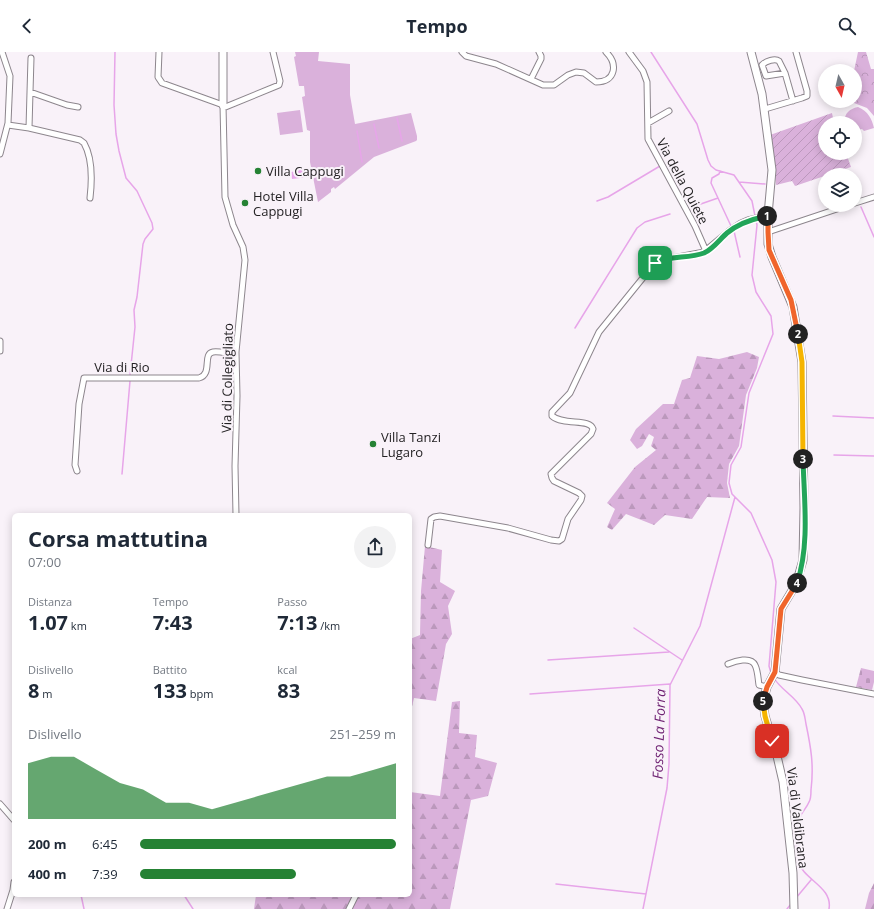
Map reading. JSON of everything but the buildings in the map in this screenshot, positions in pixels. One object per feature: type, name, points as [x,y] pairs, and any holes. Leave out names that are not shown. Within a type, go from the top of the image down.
[{"type":"street","points":[[0,154],[8,125],[10,76],[2,52]]},
{"type":"street","points":[[158,52],[158,75],[160,81],[164,84],[223,107],[279,85],[280,81],[273,52]]},
{"type":"street","points":[[223,52],[223,107]]},
{"type":"street","points":[[462,52],[466,56],[496,64],[543,84],[552,85],[568,75],[579,72],[586,74],[595,82],[603,81],[611,76],[614,71],[613,61],[606,52]]},
{"type":"street","points":[[531,79],[541,59],[539,52]]},
{"type":"street","name":"Via della Quiete","points":[[629,52],[641,68],[646,78],[648,89],[649,140],[706,251]]},
{"type":"street","name":"Via di Valdibrana","points":[[751,52],[760,83],[765,109],[772,170],[768,215],[770,254],[793,307],[801,354],[803,395],[804,548],[801,570],[796,584],[781,609],[772,678],[764,695],[764,709],[783,782],[792,864],[794,909]]},
{"type":"street","points":[[765,109],[805,97],[807,93],[796,52]]},
{"type":"street","points":[[29,128],[31,58]]},
{"type":"street","points":[[785,73],[766,76],[762,64],[777,60],[785,73],[793,101]]},
{"type":"street","points":[[30,92],[67,105],[78,107]]},
{"type":"street","name":"Via di Collegigliato","points":[[223,107],[225,197],[231,220],[241,243],[245,260],[236,354],[238,396],[235,466],[236,513]]},
{"type":"street","points":[[648,123],[669,111]]},
{"type":"street","points":[[8,125],[29,128],[80,140],[84,143],[88,153],[91,173],[90,198]]},
{"type":"street","points":[[862,201],[874,197]]},
{"type":"street","points":[[768,232],[828,212]]},
{"type":"street","points":[[428,545],[431,519],[440,516],[508,528],[551,540],[559,541],[562,539],[570,517],[581,500],[581,494],[555,481],[551,475],[593,431],[592,426],[587,423],[558,420],[552,416],[552,411],[570,393],[599,332],[652,267],[654,261],[659,258],[676,258],[700,254],[706,251],[734,228],[752,219],[768,215]]},
{"type":"street","points":[[0,341],[0,351]]},
{"type":"street","name":"Via di Rio","points":[[77,471],[75,465],[80,404],[84,378],[199,378],[204,376],[206,373],[208,356],[211,353],[236,354]]},
{"type":"street","points":[[728,664],[745,660],[754,663],[759,685],[762,687],[772,678],[779,675],[874,694]]},
{"type":"street","points":[[0,804],[12,818]]},
{"type":"street","points":[[7,909],[12,893]]},
{"type":"street","points":[[350,909],[355,897]]},
{"type":"green space","points":[[295,52],[319,52],[318,61],[350,64],[350,95],[355,124],[411,113],[417,136],[416,141],[374,157],[335,189],[334,187],[331,189],[331,192],[318,202],[310,162],[310,131],[307,130],[302,97],[305,96],[304,86],[299,86],[294,57],[296,56]]},
{"type":"green space","points":[[858,52],[866,52],[871,69],[874,69],[874,116],[867,108],[862,106],[862,64],[855,64]]},
{"type":"green space","points":[[860,108],[864,111],[872,121],[874,128],[864,131],[862,129],[862,116],[845,116],[852,109]]},
{"type":"green space","points":[[300,110],[303,132],[280,135],[277,113]]},
{"type":"green space","points":[[832,113],[833,116],[824,116]]},
{"type":"green space","points":[[818,118],[818,160],[848,160],[851,167],[818,168],[818,178],[795,186],[792,181],[776,185],[774,158],[770,135]]},
{"type":"green space","points":[[747,352],[759,357],[757,368],[746,395],[739,446],[729,464],[727,483],[730,498],[707,497],[692,519],[665,515],[654,525],[626,514],[612,530],[607,527],[615,509],[607,503],[635,467],[656,450],[651,446],[654,437],[649,434],[642,446],[637,449],[630,440],[636,429],[663,404],[674,404],[682,380],[690,378],[697,356],[719,359]]},
{"type":"green space","points":[[425,546],[442,550],[440,582],[455,591],[448,606],[452,634],[446,644],[436,701],[414,698],[412,706],[412,638],[420,635],[421,591]]},
{"type":"green space","points":[[861,668],[874,671],[872,690],[856,687]]},
{"type":"green space","points":[[460,701],[459,733],[477,735],[475,757],[497,763],[488,796],[471,800],[450,909],[254,909],[256,897],[412,897],[412,792],[440,796],[452,702]]},
{"type":"green space","points":[[874,883],[874,909],[865,909],[869,893]]},
{"type":"shaded area","points":[[306,169],[308,177],[292,179],[291,172]]},
{"type":"waterway","points":[[115,52],[114,105],[119,151],[126,178],[137,191],[152,223],[153,229],[143,244],[137,297],[134,310],[135,327],[130,375]]},
{"type":"waterway","points":[[651,52],[697,124],[711,166],[716,170],[734,175],[752,201],[755,216]]},
{"type":"waterway","points":[[397,118],[402,141]]},
{"type":"waterway","points":[[374,124],[379,148]]},
{"type":"waterway","points":[[357,131],[362,162]]},
{"type":"waterway","points":[[597,201],[608,197],[660,166]]},
{"type":"waterway","points":[[720,171],[719,174],[712,178],[711,183],[731,226]]},
{"type":"waterway","points":[[739,182],[765,184]]},
{"type":"waterway","points":[[695,206],[718,198]]},
{"type":"waterway","points":[[862,209],[874,237]]},
{"type":"waterway","points":[[575,328],[637,228],[645,222],[670,214]]},
{"type":"waterway","points":[[756,220],[757,225],[752,275],[756,292],[771,316],[773,334],[749,393],[741,447],[731,465],[729,483],[732,494],[751,513],[772,560],[776,582],[769,666],[771,673]]},
{"type":"waterway","points":[[734,231],[740,257]]},
{"type":"waterway","points":[[122,474],[130,381]]},
{"type":"waterway","points":[[833,416],[874,418]]},
{"type":"waterway","points":[[834,455],[874,456]]},
{"type":"waterway","name":"Fosso La Forra","points":[[643,909],[667,788],[669,764],[670,685],[700,626],[735,497]]},
{"type":"waterway","points":[[634,628],[682,660]]},
{"type":"waterway","points":[[548,660],[669,652]]},
{"type":"waterway","points":[[774,678],[799,705],[804,715],[812,757],[812,781],[811,796],[801,815],[798,825],[796,849],[801,867],[826,894],[829,901],[829,909]]},
{"type":"waterway","points":[[530,694],[670,684]]},
{"type":"waterway","points":[[796,898],[811,880]]},
{"type":"waterway","points":[[556,884],[646,894]]},
{"type":"waterway","points":[[81,897],[84,909]]},
{"type":"waterway","points":[[185,897],[193,909]]},
{"type":"waterway","points":[[787,909],[791,904]]},
{"type":"place","name":"Villa Cappugi","points":[[258,171]]},
{"type":"place","name":"Hotel Villa Cappugi","points":[[245,203]]},
{"type":"place","name":"Villa Tanzi Lugaro","points":[[373,444]]},
{"type":"route","points":[[655,263],[662,260],[700,254],[709,249],[729,231],[741,223],[768,215],[769,250],[789,295],[796,319],[802,362],[804,548],[801,570],[796,584],[781,609],[775,672],[767,687],[763,701],[765,716],[772,741]]}]
